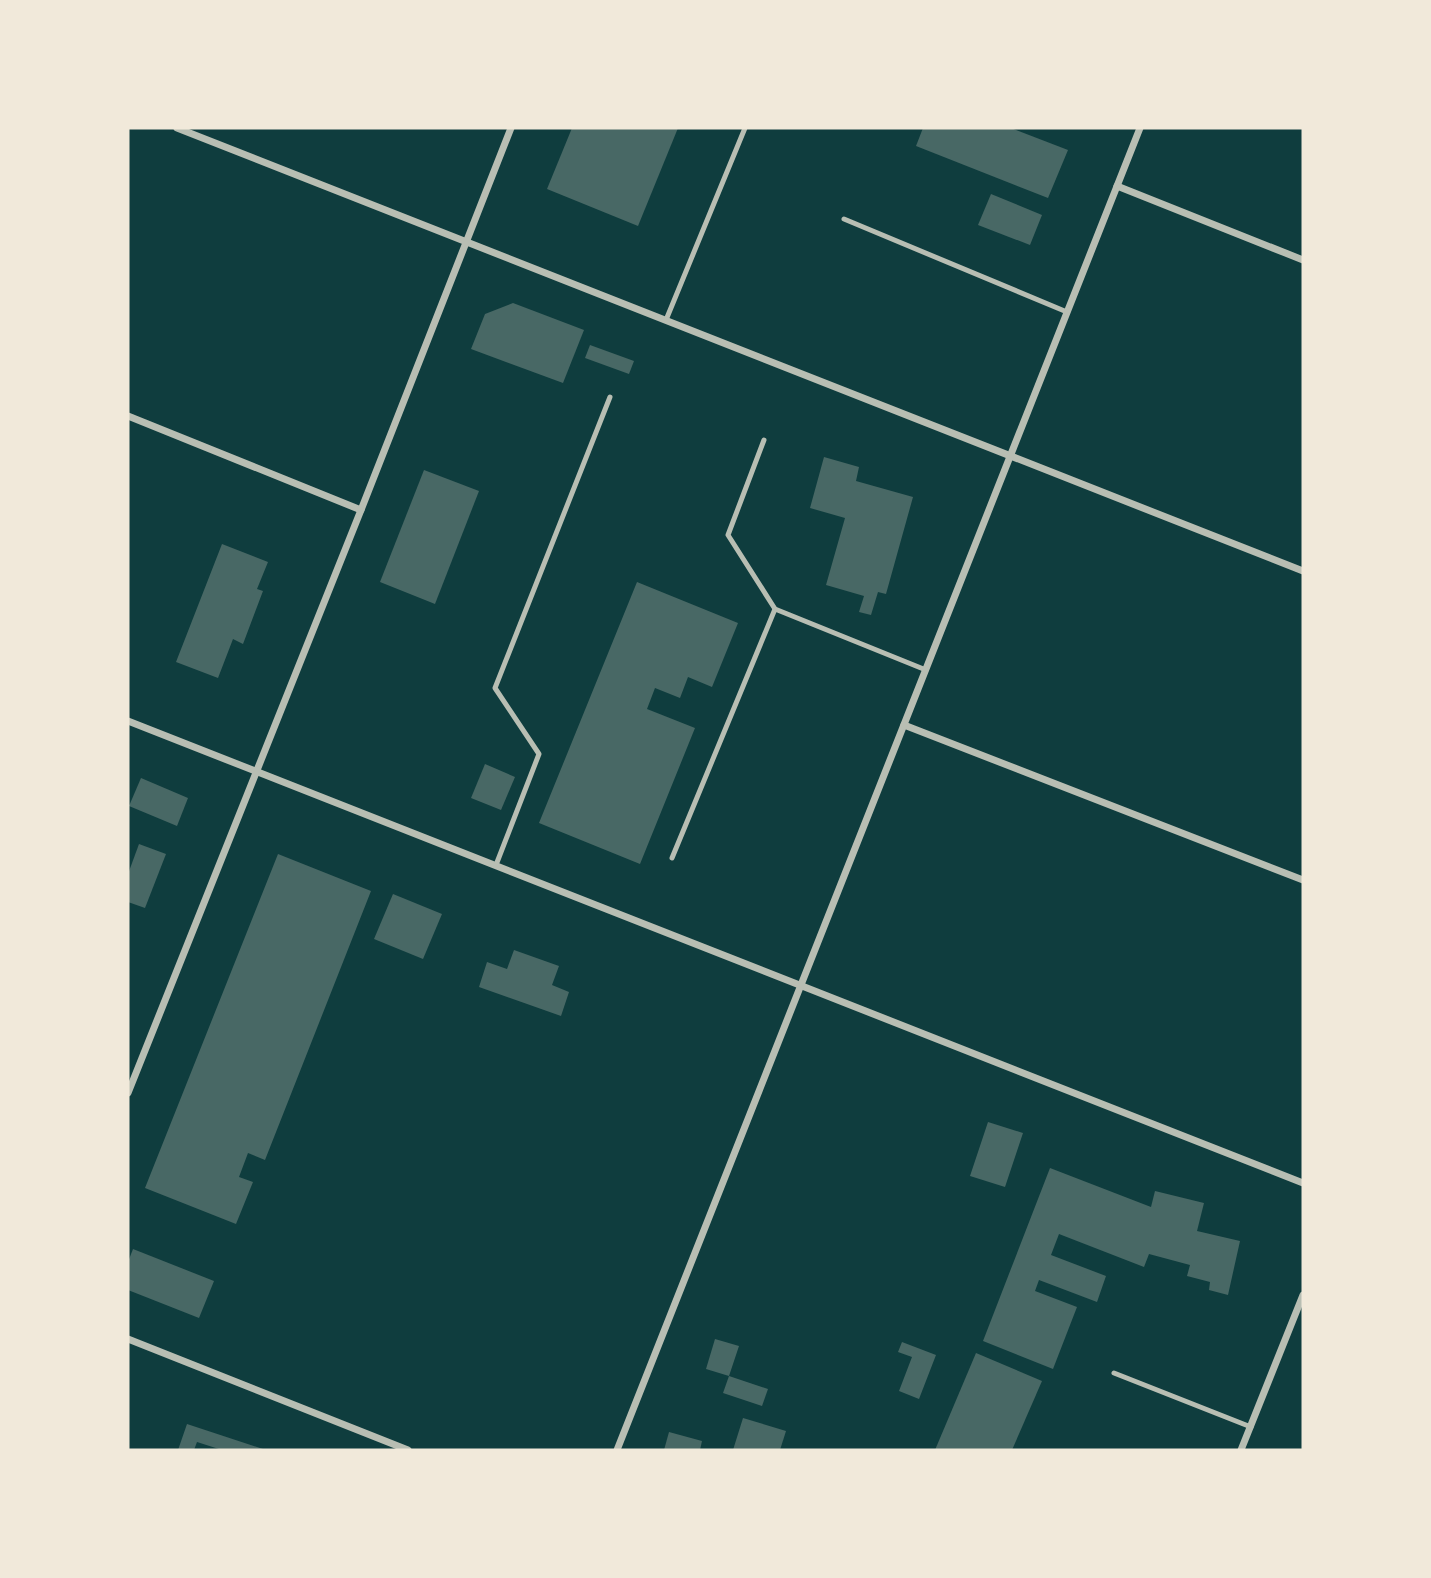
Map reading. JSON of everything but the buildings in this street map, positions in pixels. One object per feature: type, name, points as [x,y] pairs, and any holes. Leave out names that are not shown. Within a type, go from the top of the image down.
[{"type":"street","points":[[177,128],[1303,571]]},
{"type":"street","points":[[128,1093],[511,128]]},
{"type":"street","points":[[617,1450],[1140,128]]},
{"type":"street","points":[[1117,186],[1303,260]]},
{"type":"street","points":[[128,416],[361,510]]},
{"type":"street","points":[[128,720],[1303,1183]]},
{"type":"street","points":[[904,725],[1303,880]]},
{"type":"street","points":[[1241,1450],[1303,1294]]},
{"type":"street","points":[[128,1339],[408,1450]]},
{"type":"lane","points":[[666,320],[745,128]]},
{"type":"lane","points":[[844,219],[1067,312]]},
{"type":"lane","points":[[496,865],[539,754],[495,688],[610,397]]},
{"type":"lane","points":[[764,440],[728,535],[775,609],[926,670]]},
{"type":"lane","points":[[672,858],[775,609]]},
{"type":"lane","points":[[1114,1373],[1251,1427]]}]
